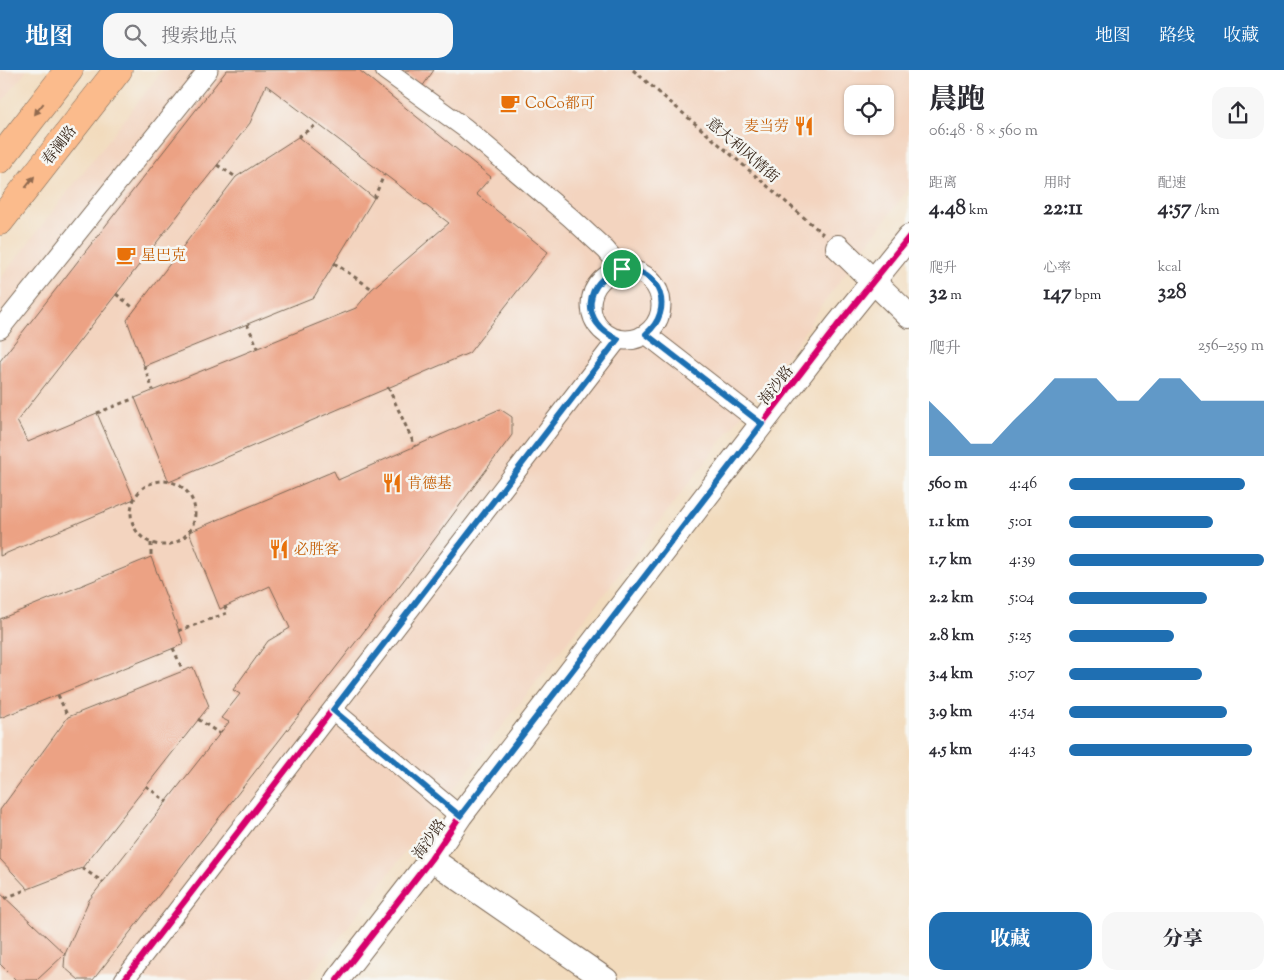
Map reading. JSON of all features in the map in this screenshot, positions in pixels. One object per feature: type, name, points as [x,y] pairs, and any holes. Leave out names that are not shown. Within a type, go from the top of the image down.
[{"type":"main road","points":[[0,159],[69,70]]},
{"type":"main road","name":"春澜路","points":[[0,221],[118,70]]},
{"type":"street","points":[[0,329],[208,70]]},
{"type":"street","points":[[385,70],[465,128],[570,217],[606,250],[622,269]]},
{"type":"street","name":"海沙路","points":[[337,980],[431,859],[460,816],[762,424],[909,237]]},
{"type":"street","points":[[838,248],[909,316]]},
{"type":"street","points":[[622,269],[637,271],[645,274],[658,289],[661,299],[660,317],[653,328],[646,334],[636,338],[618,339],[608,335],[593,318],[591,297],[602,278],[622,269]]},
{"type":"street","points":[[646,334],[762,424]]},
{"type":"street","points":[[124,980],[618,339]]},
{"type":"street","points":[[333,710],[460,816]]},
{"type":"street","points":[[431,859],[606,980]]},
{"type":"path","points":[[298,137],[316,125]]},
{"type":"path","points":[[217,165],[236,177]]},
{"type":"path","points":[[374,198],[384,175]]},
{"type":"path","points":[[334,264],[372,289]]},
{"type":"path","points":[[116,294],[135,310]]},
{"type":"path","points":[[247,324],[258,348]]},
{"type":"path","points":[[144,366],[152,390]]},
{"type":"path","points":[[388,387],[415,446]]},
{"type":"path","points":[[97,413],[135,398]]},
{"type":"path","points":[[159,481],[179,486],[188,492],[193,502],[194,522],[181,539],[161,545],[151,542],[139,533],[132,520],[134,499],[144,488],[159,481]]},
{"type":"path","points":[[151,542],[151,557]]},
{"type":"path","points":[[178,631],[228,613],[225,606]]},
{"type":"path","points":[[173,648],[183,672]]},
{"type":"path","points":[[58,695],[68,717]]},
{"type":"path","points":[[198,720],[220,734]]},
{"type":"path","points":[[146,786],[167,802]]},
{"type":"path","points":[[82,868],[103,882]]},
{"type":"path","points":[[5,898],[28,888]]},
{"type":"shaded area","points":[[0,70],[27,70],[0,105]]},
{"type":"shaded area","points":[[163,70],[909,70],[909,188],[822,305],[796,344],[307,980],[0,980],[0,279]]},
{"type":"building","points":[[227,70],[359,70],[491,177],[476,194],[548,252],[469,353],[169,482],[135,398],[356,308],[372,289],[449,223],[266,85],[250,123],[17,421],[28,442],[97,413],[134,499],[0,556],[0,361]]},
{"type":"building","points":[[402,70],[434,70],[422,87]]},
{"type":"building","points":[[298,137],[374,198],[314,297],[144,366],[127,320],[236,177]]},
{"type":"building","points":[[500,409],[512,417],[512,435],[414,567],[93,980],[79,980],[64,967],[65,954],[89,900],[229,722],[221,718],[240,694],[233,690],[268,641],[290,628],[270,586],[220,609],[189,532],[334,471],[338,480]]},
{"type":"building","points":[[151,557],[184,644],[0,718],[0,619]]},
{"type":"building","points":[[193,667],[209,706],[82,868],[28,889],[0,859],[0,810],[68,717]]},
{"type":"building","points":[[0,893],[65,954],[37,980],[16,980],[0,964]]},
{"type":"cycle path","points":[[337,980],[431,859],[460,816],[837,326],[909,237]]},
{"type":"cycle path","points":[[124,980],[618,339]]},
{"type":"place","name":"CoCo都可","points":[[510,103]]},
{"type":"place","name":"麦当劳","points":[[804,126]]},
{"type":"place","name":"星巴克","points":[[126,255]]},
{"type":"place","name":"肯德基","points":[[392,483]]},
{"type":"place","name":"必胜客","points":[[279,549]]},
{"type":"route","points":[[622,269],[630,269],[645,274],[658,289],[662,308],[660,317],[653,328],[646,334],[762,424],[460,816],[333,710],[618,339],[608,335],[599,328],[593,318],[591,297],[595,287],[602,278],[622,269]]}]
